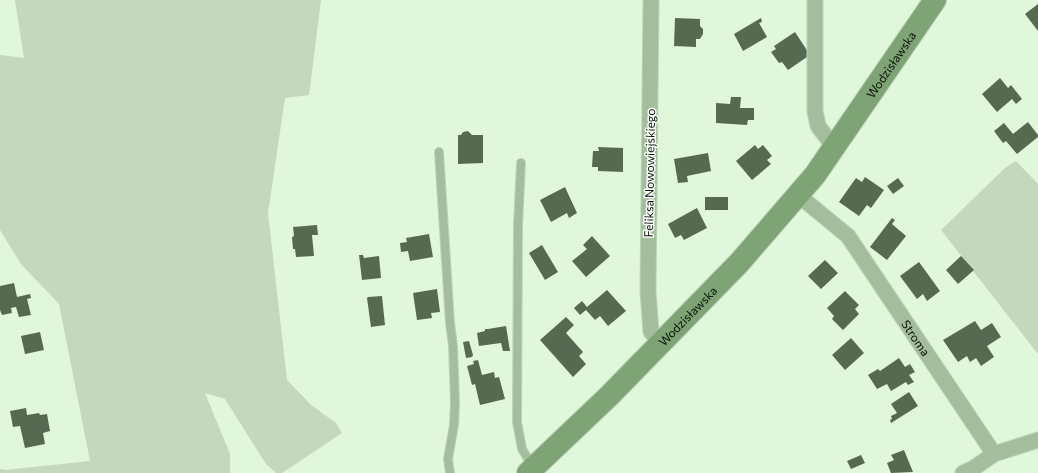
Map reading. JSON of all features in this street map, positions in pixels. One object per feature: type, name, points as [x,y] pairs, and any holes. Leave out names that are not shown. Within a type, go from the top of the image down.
[{"type":"main road","name":"Wodzisławska","points":[[531,470],[609,396],[739,264],[815,175],[933,1]]},
{"type":"street","name":"Feliksa Nowowiejskiego","points":[[651,0],[648,292],[651,332],[661,342]]},
{"type":"street","points":[[816,0],[816,111],[818,126],[834,147]]},
{"type":"street","name":"Stroma","points":[[798,195],[848,236],[994,454]]},
{"type":"street","points":[[963,473],[974,468],[994,454],[1038,440]]},
{"type":"lane","points":[[439,152],[450,323],[454,354],[455,402],[454,425],[448,459],[450,473]]},
{"type":"lane","points":[[521,163],[518,225],[517,422],[522,449],[531,470]]},
{"type":"green space","points":[[15,0],[321,0],[309,95],[285,98],[268,213],[287,380],[311,405],[336,423],[342,433],[282,473],[276,473],[266,464],[225,399],[205,393],[230,454],[230,473],[0,473],[0,469],[5,470],[90,461],[59,304],[21,264],[0,230],[0,55],[24,58]]},
{"type":"green space","points":[[1016,161],[1038,184],[1038,354],[941,230],[1005,168]]},
{"type":"building","points":[[1038,4],[1038,31],[1025,14]]},
{"type":"building","points":[[675,18],[700,19],[700,26],[703,29],[703,34],[700,39],[696,39],[696,47],[674,46]]},
{"type":"building","points":[[761,18],[762,22],[759,23],[767,37],[743,51],[734,34]]},
{"type":"building","points":[[795,32],[810,55],[788,70],[782,62],[779,63],[771,52],[776,49],[774,46]]},
{"type":"building","points":[[1000,78],[1008,88],[1011,85],[1022,99],[1016,104],[1012,99],[997,112],[982,94]]},
{"type":"building","points":[[731,97],[741,97],[740,108],[754,108],[754,120],[748,120],[747,125],[716,123],[716,103],[730,104]]},
{"type":"building","points":[[1028,122],[1038,137],[1017,154],[1006,141],[1003,143],[994,131],[1004,123],[1013,134]]},
{"type":"building","points":[[468,131],[472,135],[483,135],[483,163],[458,164],[458,135]]},
{"type":"building","points":[[755,145],[758,149],[763,145],[772,156],[767,160],[771,164],[752,180],[736,161]]},
{"type":"building","points":[[598,147],[623,148],[623,172],[598,171],[598,167],[592,167],[593,151],[599,151]]},
{"type":"building","points":[[708,153],[711,171],[687,176],[688,182],[678,183],[674,159]]},
{"type":"building","points":[[865,177],[884,190],[871,208],[867,205],[859,216],[839,202],[856,178],[862,182]]},
{"type":"building","points":[[898,178],[904,186],[893,194],[887,186]]},
{"type":"building","points":[[565,187],[577,213],[569,218],[567,213],[551,222],[540,200]]},
{"type":"building","points":[[705,197],[728,197],[728,210],[705,210]]},
{"type":"building","points":[[697,208],[707,228],[684,240],[681,235],[675,238],[668,224]]},
{"type":"building","points":[[892,218],[895,220],[892,224],[906,236],[887,260],[870,247]]},
{"type":"building","points":[[317,225],[318,235],[312,235],[314,256],[296,257],[295,249],[293,249],[293,227]]},
{"type":"building","points":[[429,234],[433,257],[410,261],[408,251],[401,252],[400,243],[407,242],[406,238]]},
{"type":"building","points":[[592,236],[610,256],[586,277],[572,261],[587,249],[583,245]]},
{"type":"building","points":[[542,245],[558,272],[545,280],[529,253]]},
{"type":"building","points":[[359,255],[363,255],[364,258],[379,256],[381,278],[362,280]]},
{"type":"building","points":[[961,256],[974,270],[958,284],[946,270]]},
{"type":"building","points":[[825,260],[838,273],[821,289],[808,276]]},
{"type":"building","points":[[919,262],[940,291],[927,301],[923,294],[917,299],[900,276]]},
{"type":"building","points":[[14,283],[17,297],[30,294],[31,298],[27,299],[31,315],[19,317],[16,307],[11,308],[12,313],[2,315],[0,310],[0,286]]},
{"type":"building","points":[[437,289],[440,312],[431,313],[432,318],[417,320],[413,293]]},
{"type":"building","points":[[607,290],[626,311],[608,326],[600,316],[595,320],[586,310],[580,315],[574,308],[582,301],[587,307]]},
{"type":"building","points":[[845,291],[859,305],[855,309],[859,314],[843,330],[832,319],[834,316],[827,308]]},
{"type":"building","points":[[382,296],[385,325],[371,327],[367,298]]},
{"type":"building","points":[[566,317],[574,325],[566,333],[583,352],[579,356],[586,364],[573,377],[540,340]]},
{"type":"building","points":[[975,321],[981,330],[992,323],[1001,337],[987,346],[994,357],[981,366],[976,358],[970,362],[967,356],[958,362],[943,340]]},
{"type":"building","points":[[506,326],[510,351],[503,351],[501,343],[479,346],[477,333],[485,331],[485,329]]},
{"type":"building","points":[[40,332],[44,350],[25,354],[21,336]]},
{"type":"building","points":[[851,338],[864,353],[845,370],[832,355]]},
{"type":"building","points":[[469,341],[473,355],[472,357],[466,358],[463,342]]},
{"type":"building","points":[[899,358],[905,367],[910,364],[915,372],[909,375],[914,382],[908,385],[906,382],[891,391],[887,384],[877,389],[868,375],[878,369],[880,371]]},
{"type":"building","points":[[478,360],[482,375],[494,372],[495,378],[499,377],[505,399],[480,405],[475,384],[472,385],[467,366],[474,364],[473,361]]},
{"type":"building","points":[[909,392],[918,406],[891,423],[891,416],[897,413],[891,404]]},
{"type":"building","points":[[26,408],[27,415],[39,413],[40,415],[47,414],[50,431],[43,433],[45,444],[25,448],[20,426],[13,427],[10,411]]},
{"type":"building","points":[[904,450],[913,472],[891,473],[887,463],[894,460],[891,455]]},
{"type":"building","points":[[861,455],[865,463],[851,469],[847,461]]}]
